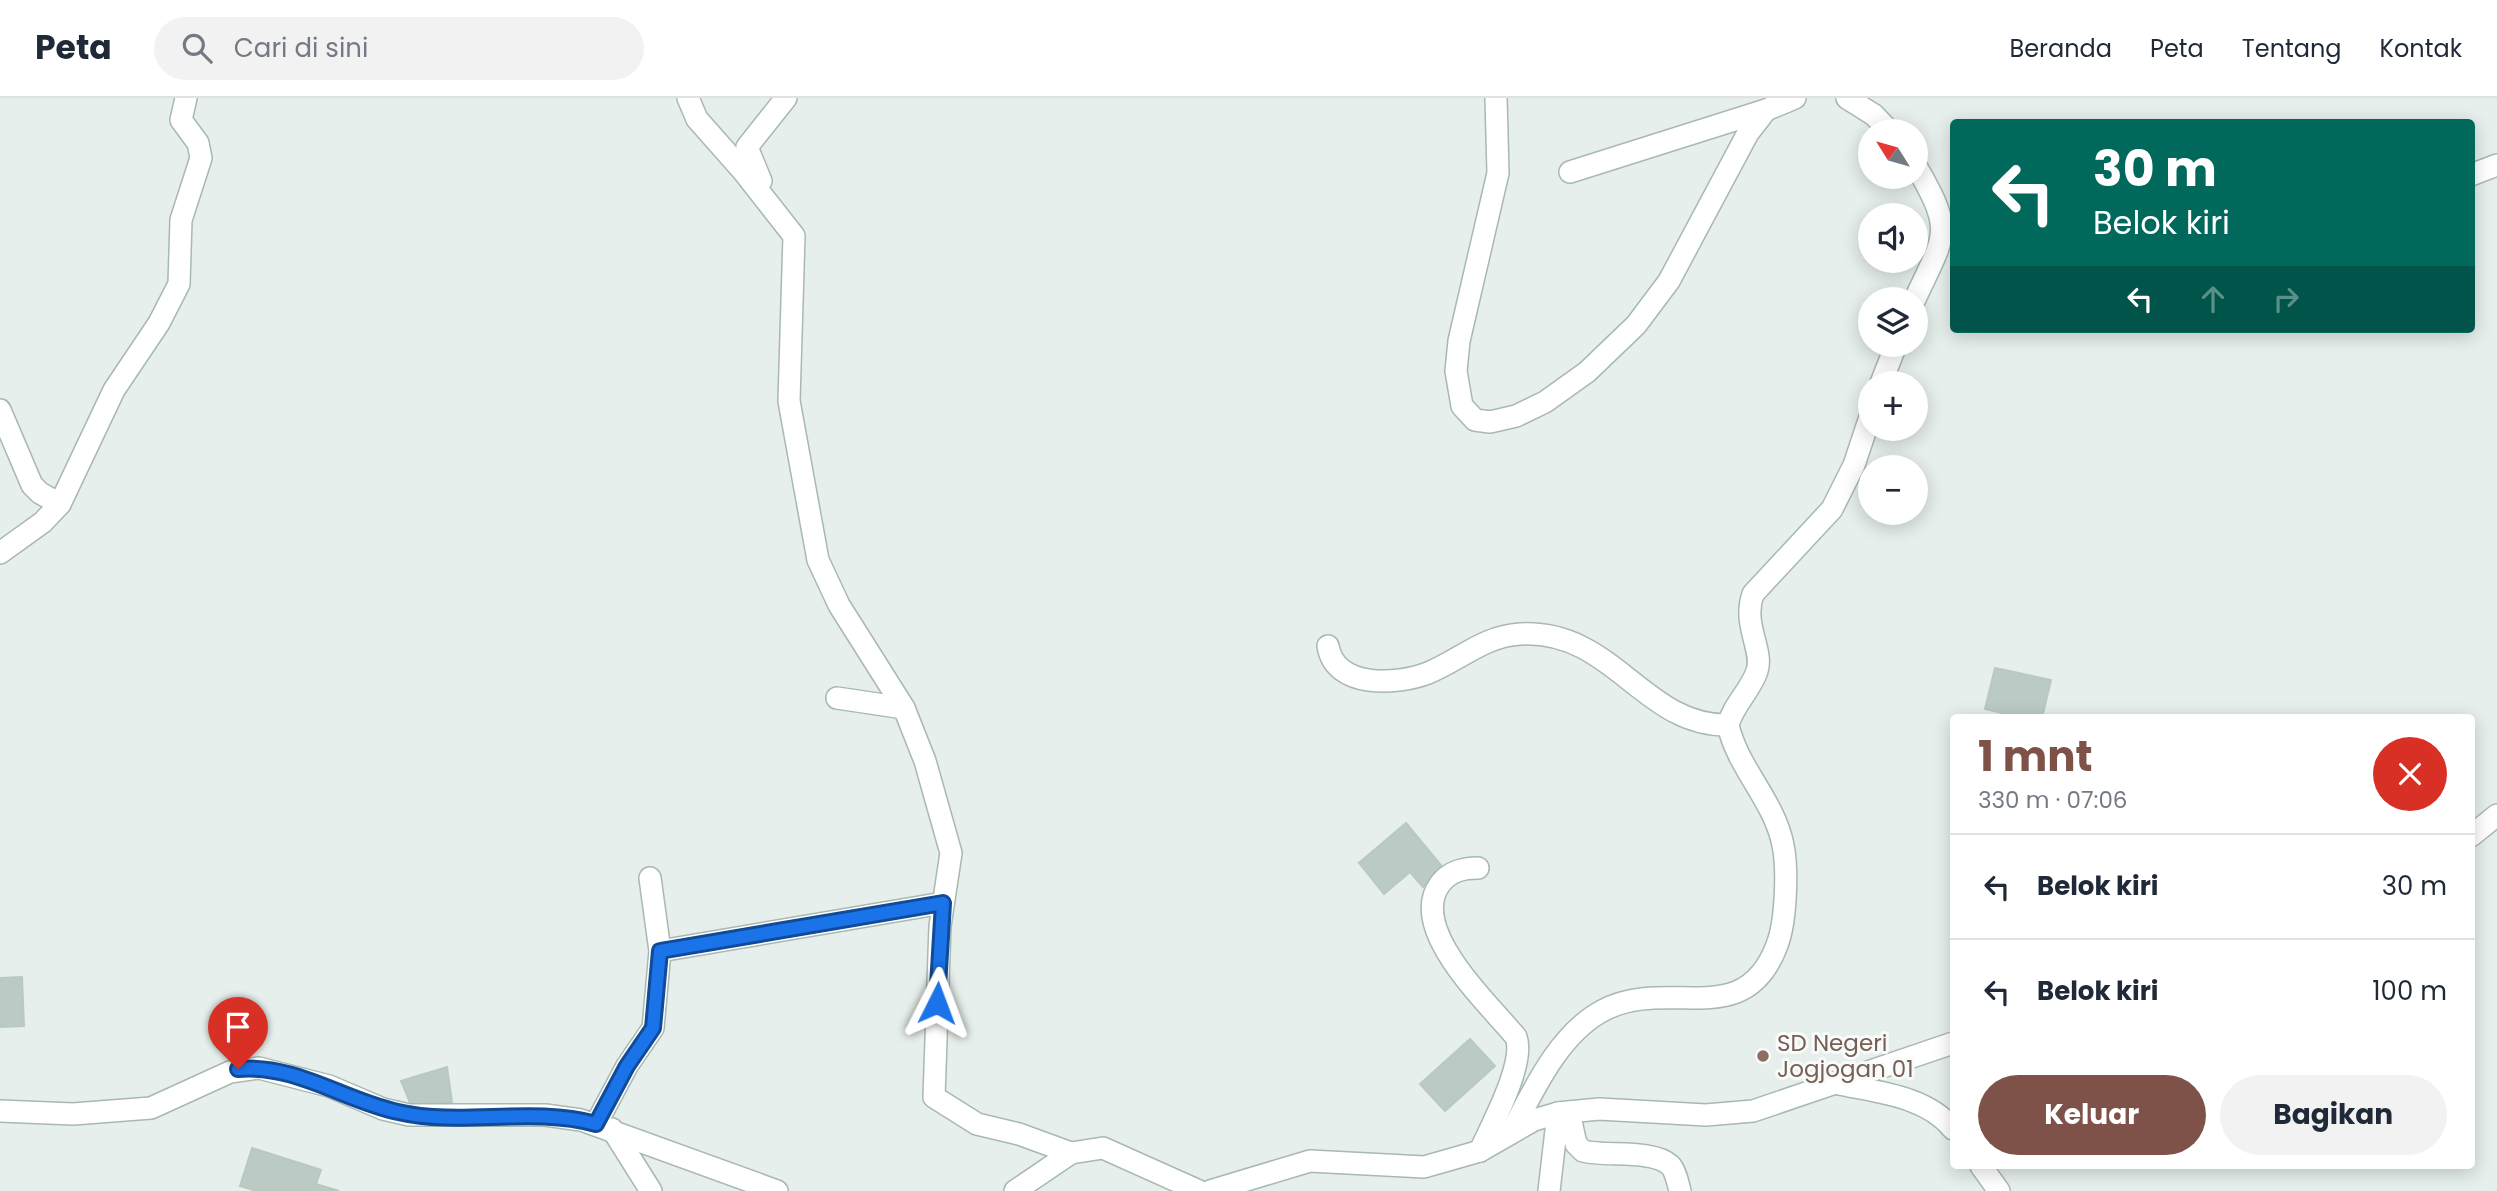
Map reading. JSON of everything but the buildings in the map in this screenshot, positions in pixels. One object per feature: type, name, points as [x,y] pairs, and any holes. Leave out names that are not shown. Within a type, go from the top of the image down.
[{"type":"street","points":[[0,552],[43,522],[60,504],[114,390],[159,323],[179,284],[181,220],[201,158],[198,143],[181,120],[187,98]]},
{"type":"street","points":[[688,98],[697,119],[762,193],[794,236],[789,401],[818,560],[839,605],[904,708],[925,761],[951,853],[943,903],[934,1097],[967,1120],[1071,1153]]},
{"type":"street","points":[[762,193],[760,178],[747,147],[786,98]]},
{"type":"street","points":[[1496,98],[1498,173],[1461,327],[1456,371],[1462,406],[1475,420],[1490,422],[1516,416],[1545,402],[1587,372],[1636,325],[1669,281],[1748,133],[1766,110]]},
{"type":"street","points":[[1570,172],[1766,110],[1794,98]]},
{"type":"street","points":[[1847,98],[1878,119]]},
{"type":"street","points":[[2475,173],[2497,165]]},
{"type":"street","points":[[1921,287],[1939,251],[1943,222],[1927,189]]},
{"type":"street","points":[[0,410],[25,474],[40,494],[60,504]]},
{"type":"street","points":[[1511,1133],[1551,1063],[1595,1015],[1637,999],[1722,996],[1744,991],[1762,976],[1770,962],[1782,926],[1784,848],[1771,808],[1736,748],[1728,725],[1757,672],[1748,621],[1753,594],[1824,520],[1839,499],[1861,441]]},
{"type":"street","points":[[1328,646],[1334,662],[1350,676],[1387,680],[1430,672],[1489,640],[1504,636],[1535,634],[1564,638],[1594,652],[1676,714],[1701,724],[1728,725]]},
{"type":"street","points":[[837,698],[904,708]]},
{"type":"street","points":[[2475,833],[2497,815]]},
{"type":"street","points":[[1478,869],[1462,869],[1445,878],[1436,891],[1432,913],[1440,944],[1518,1043],[1517,1059],[1503,1101],[1480,1151]]},
{"type":"street","points":[[604,1127],[627,1066],[653,1028],[660,951],[650,878]]},
{"type":"street","points":[[660,951],[943,903]]},
{"type":"street","points":[[1210,1191],[1310,1161],[1417,1167],[1480,1151],[1534,1120],[1564,1113],[1599,1109],[1669,1115],[1753,1111],[1950,1044]]},
{"type":"street","points":[[0,1111],[73,1114],[151,1108],[230,1072],[259,1068],[318,1083],[383,1108],[410,1115],[545,1115],[604,1127],[777,1191]]},
{"type":"street","points":[[1833,1082],[1916,1103],[1938,1114],[1950,1126]]},
{"type":"street","points":[[1549,1191],[1564,1113]]},
{"type":"street","points":[[1564,1113],[1576,1144],[1583,1151],[1638,1156],[1663,1162],[1673,1168],[1680,1191]]},
{"type":"street","points":[[604,1127],[651,1191]]},
{"type":"street","points":[[1015,1191],[1071,1153],[1103,1148],[1199,1191]]},
{"type":"street","points":[[1983,1169],[1998,1191]]},
{"type":"place","name":"SD Negeri Jogjogan 01","points":[[1763,1056]]},
{"type":"route","points":[[238,1069],[259,1068],[285,1072],[383,1108],[410,1115],[545,1115],[596,1124],[627,1066],[653,1028],[660,951],[943,903],[937,1003]]}]
